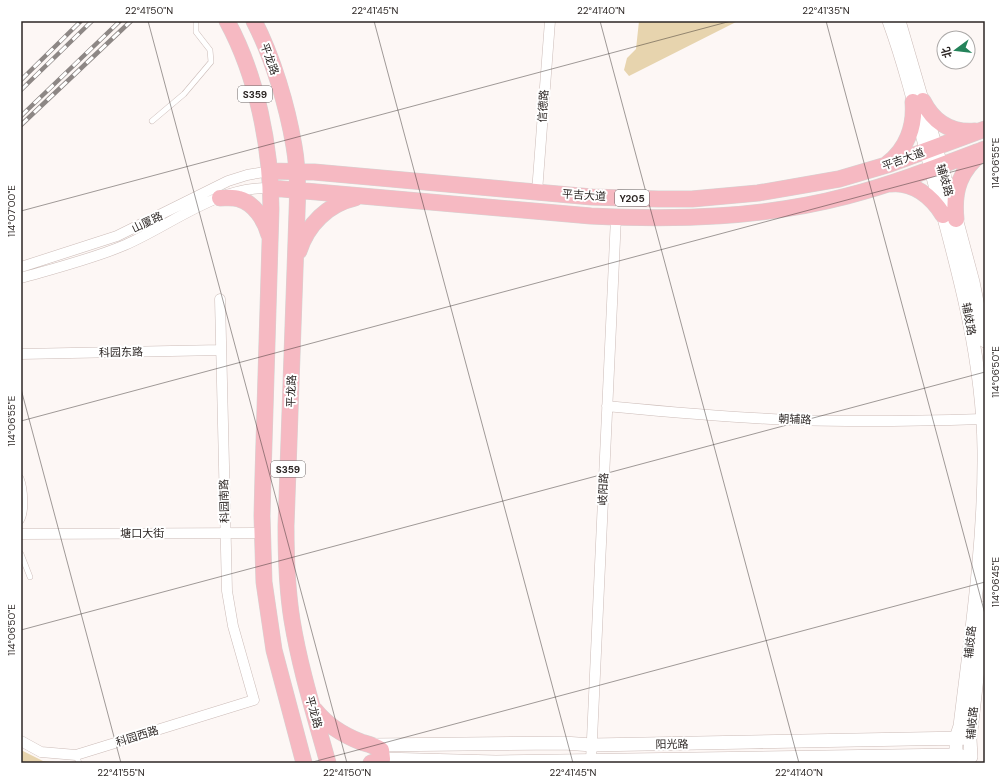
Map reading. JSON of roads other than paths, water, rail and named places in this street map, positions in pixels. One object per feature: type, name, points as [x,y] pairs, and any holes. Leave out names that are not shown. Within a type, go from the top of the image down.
[{"type":"main road","name":"平龙路","points":[[227,21],[244,58],[250,77],[261,121],[270,171],[270,242],[262,533],[264,582],[271,628],[286,696],[304,763]]},
{"type":"main road","name":"平龙路","points":[[254,21],[265,46],[282,95],[294,146],[297,171],[298,190],[296,264],[286,526],[286,562],[293,626],[304,677],[328,763]]},
{"type":"main road","points":[[879,168],[894,158],[908,138],[918,102],[934,118],[948,127],[964,131],[984,129]]},
{"type":"main road","name":"平吉大道","points":[[270,171],[297,171],[592,196],[658,199],[712,197],[785,189],[839,179],[879,168],[984,129]]},
{"type":"main road","name":"平吉大道","points":[[271,188],[616,217],[711,216],[770,211],[841,198],[884,185],[985,150]]},
{"type":"main road","points":[[884,185],[903,185],[920,191],[950,217],[961,178],[975,159],[985,150]]},
{"type":"main road","points":[[296,264],[305,237],[321,216],[338,203],[355,197],[365,196]]},
{"type":"main road","points":[[220,198],[240,199],[252,207],[262,219],[267,229],[270,242]]},
{"type":"main road","points":[[310,699],[322,719],[330,726],[351,738],[373,745],[381,750],[376,761]]},
{"type":"street","name":"信德路","points":[[537,192],[550,21]]},
{"type":"street","points":[[889,21],[918,102]]},
{"type":"street","name":"辅岐路","points":[[899,21],[918,102],[936,167]]},
{"type":"street","name":"辅歧路","points":[[936,167],[950,217],[973,334],[978,369],[982,419],[984,486],[980,554],[960,726],[956,738],[956,755]]},
{"type":"street","name":"山厦路","points":[[21,268],[117,236],[228,181],[247,175],[270,171]]},
{"type":"street","name":"山厦路","points":[[21,278],[106,252],[143,236],[197,207],[220,198],[248,190],[271,188]]},
{"type":"street","name":"岐阳路","points":[[591,760],[616,217]]},
{"type":"street","points":[[950,217],[973,282],[985,340]]},
{"type":"street","name":"科园南路","points":[[220,299],[226,591],[233,626],[254,700]]},
{"type":"street","name":"科园东路","points":[[21,354],[221,350]]},
{"type":"street","name":"朝辅路","points":[[607,406],[677,413],[794,420],[920,421],[982,419]]},
{"type":"street","name":"塘口大街","points":[[21,534],[262,533]]},
{"type":"street","name":"辅岐路","points":[[974,760],[970,739],[985,608]]},
{"type":"street","name":"科园西路","points":[[21,741],[41,752],[59,754],[78,759],[254,700]]},
{"type":"street","name":"阳光路","points":[[373,745],[564,743],[592,745],[956,738],[970,739]]},
{"type":"street","points":[[956,755],[974,760]]},
{"type":"street","name":"阳光路","points":[[376,761],[496,762],[591,760],[785,760],[956,755]]},
{"type":"lane","points":[[152,120],[184,94],[211,62],[210,50],[196,32],[196,21]]},
{"type":"lane","points":[[21,478],[24,485],[24,516],[21,521]]},
{"type":"lane","points":[[21,554],[30,577]]},
{"type":"railway","points":[[21,80],[81,21]]},
{"type":"railway","points":[[21,90],[92,21]]},
{"type":"railway","points":[[21,116],[120,21]]},
{"type":"railway","points":[[21,125],[131,21]]}]
